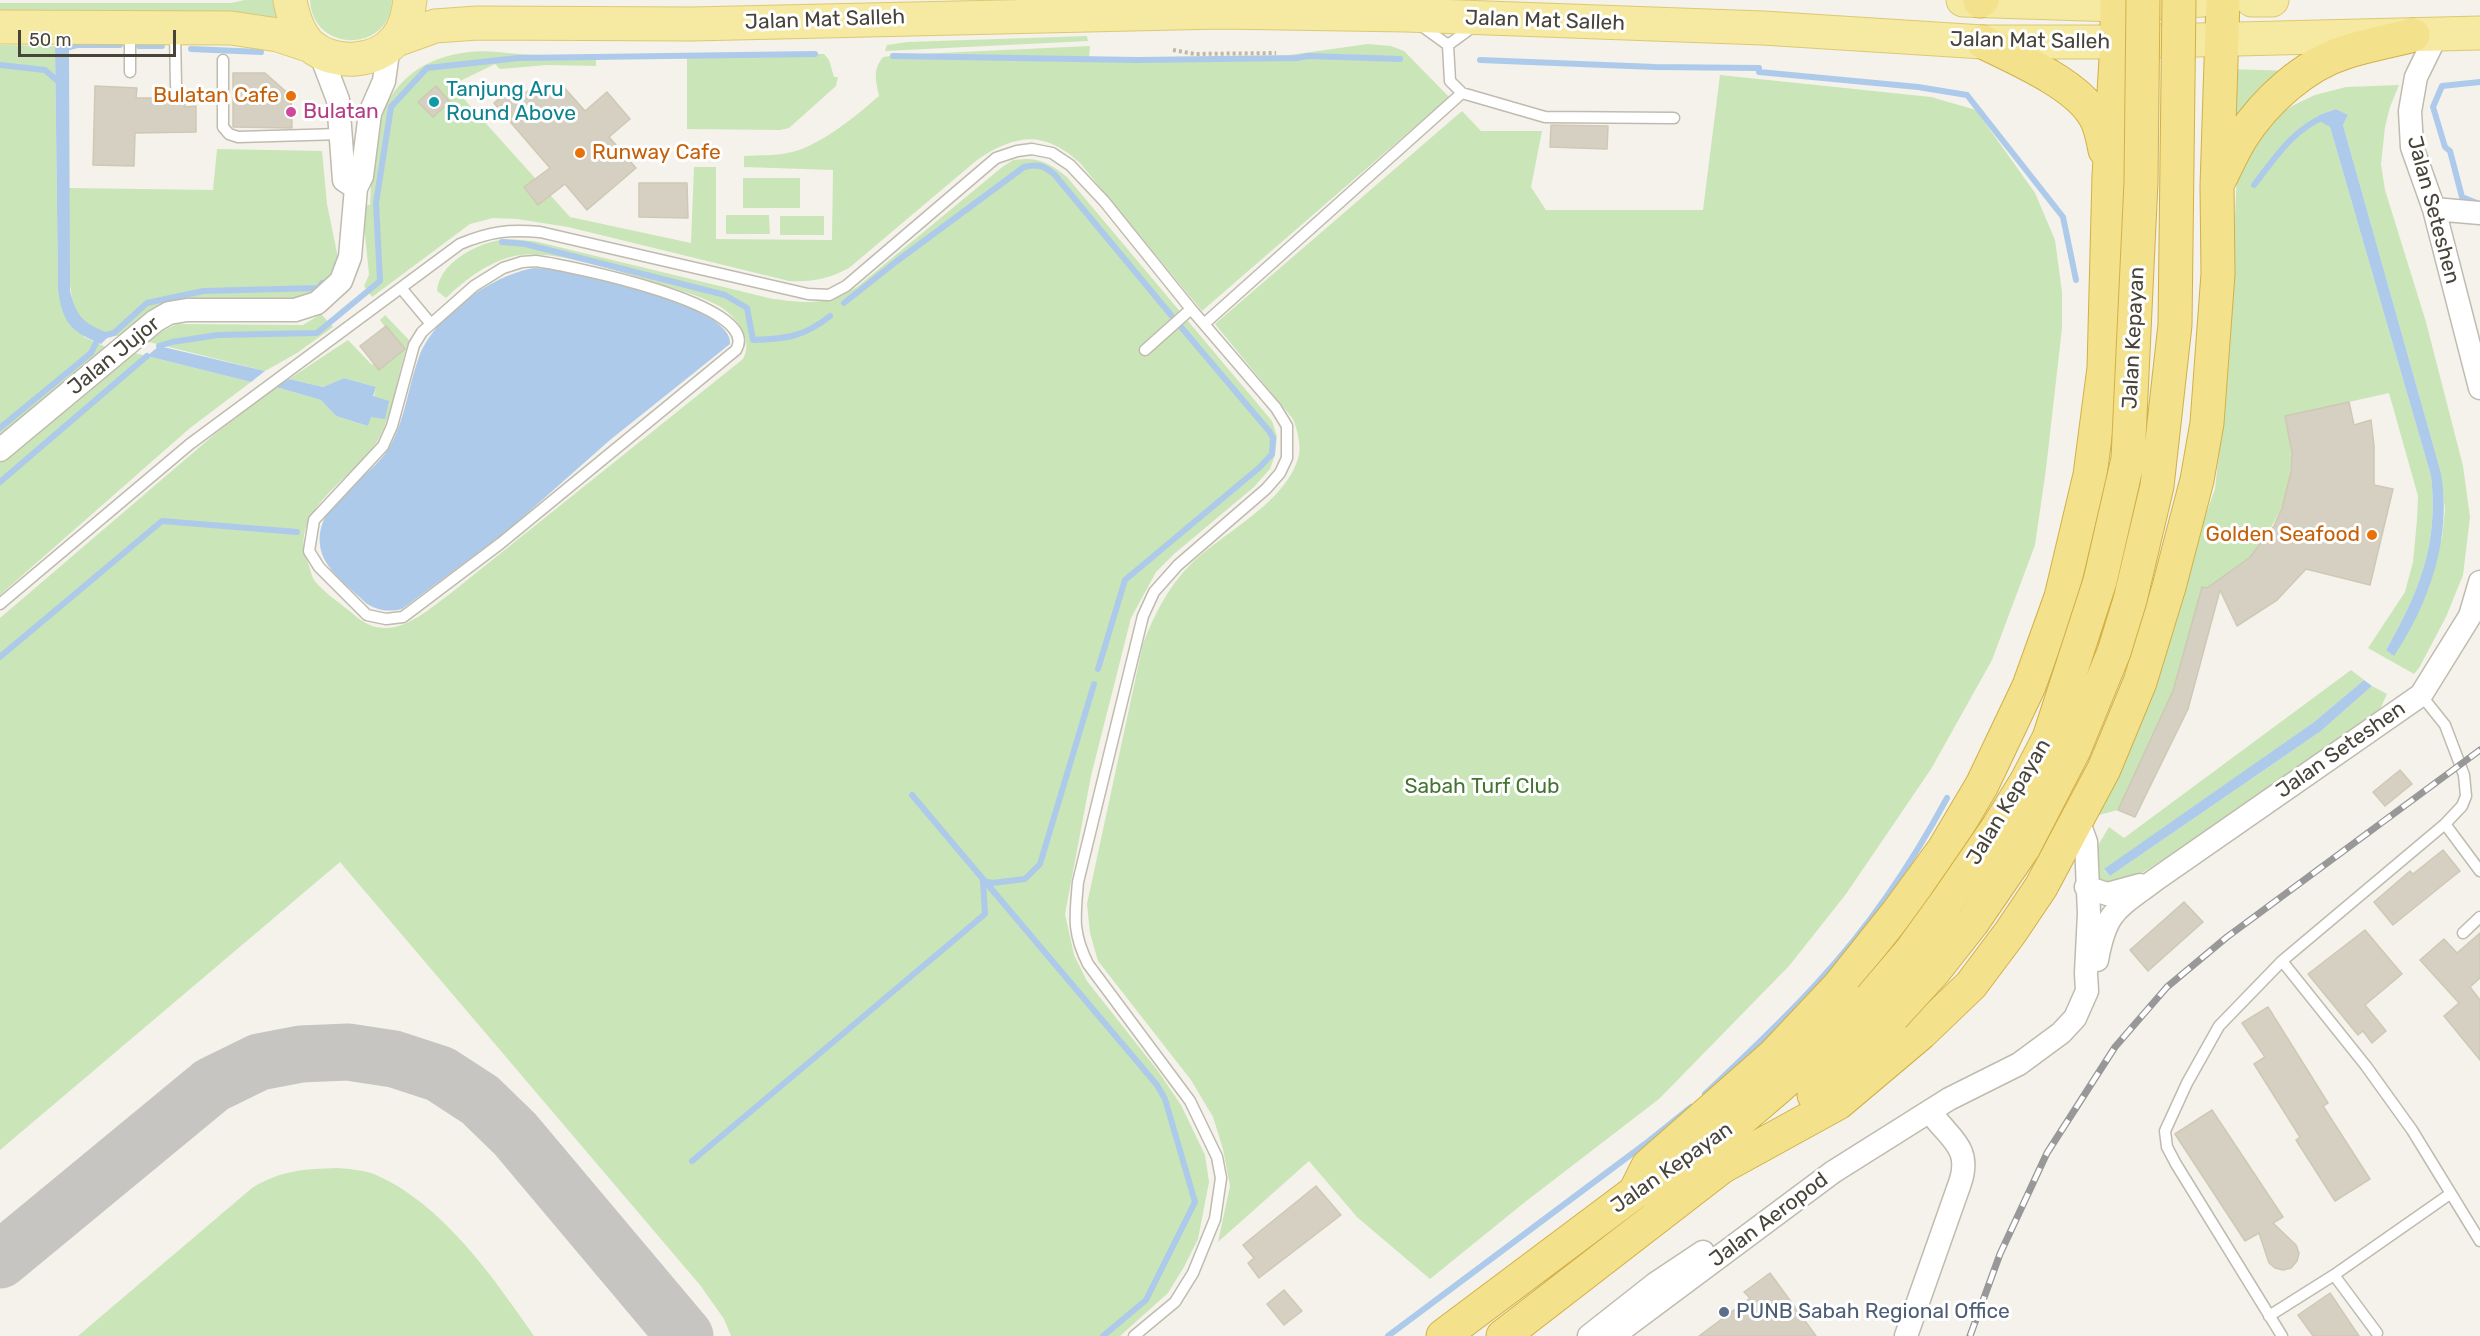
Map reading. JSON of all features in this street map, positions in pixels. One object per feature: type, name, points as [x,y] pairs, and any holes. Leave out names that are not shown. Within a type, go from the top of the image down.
[{"type":"highway","name":"Jalan Kepayan","points":[[1443,1336],[1635,1192],[1664,1178],[1707,1148],[1825,1046],[1935,970],[1972,923],[2024,847],[2074,750],[2114,652],[2130,600],[2157,486],[2175,325],[2179,0]]},
{"type":"highway","points":[[1718,1169],[1838,1103],[1921,1033],[1971,985],[2041,887],[2104,769],[2139,682],[2169,587],[2197,480],[2207,423],[2218,273],[2217,186],[2223,0]]},
{"type":"highway","name":"Jalan Kepayan","points":[[1503,1336],[1824,1088],[1862,1052],[1911,951],[1998,827],[2026,782],[2049,738],[2100,581],[2128,459],[2141,182],[2126,2]]},
{"type":"highway","points":[[1635,1192],[1648,1166],[1773,1056],[1839,986],[1898,912],[1944,849],[1982,785],[2029,686],[2061,597],[2090,475],[2104,368],[2109,176],[2117,42],[2126,2]]},
{"type":"highway","points":[[2217,186],[2240,139],[2256,117],[2274,97],[2309,70],[2345,52],[2425,34]]},
{"type":"highway","points":[[1983,42],[2043,72],[2074,94],[2094,114],[2104,142],[2109,176]]},
{"type":"main road","points":[[290,0],[296,26],[315,48]]},
{"type":"main road","points":[[392,42],[407,20],[410,0]]},
{"type":"main road","name":"Jalan Mat Salleh","points":[[635,0],[687,3],[837,0]]},
{"type":"main road","name":"Jalan Mat Salleh","points":[[1963,0],[2126,2],[2203,0]]},
{"type":"main road","points":[[2252,0],[2272,0]]},
{"type":"main road","name":"Jalan Mat Salleh","points":[[315,48],[328,56],[354,60],[378,53],[392,42],[435,26],[477,23],[692,24],[1220,12],[1406,15],[1763,28],[1983,42],[2117,42],[2480,33]]},
{"type":"main road","points":[[0,27],[231,28],[278,35],[315,48]]},
{"type":"street","name":"Jalan Seteshen","points":[[2425,34],[2410,111],[2412,147],[2434,209],[2474,344],[2480,388]]},
{"type":"street","points":[[315,48],[338,100],[344,180],[356,188],[362,176],[370,113],[384,81],[392,42]]},
{"type":"street","name":"Jalan Jujor","points":[[0,450],[138,334],[169,313],[187,310],[295,310],[317,303],[330,293],[346,271],[350,257],[356,188]]},
{"type":"street","points":[[2434,209],[2480,213]]},
{"type":"street","name":"Jalan Seteshen","points":[[2087,991],[2094,976],[2104,928],[2115,910],[2421,695],[2470,616],[2480,582]]},
{"type":"street","name":"Jalan Aeropod","points":[[1613,1336],[1833,1172],[1949,1100],[2019,1064],[2040,1050],[2075,1018],[2087,991],[2089,914],[2086,888],[2086,842],[2078,820]]},
{"type":"street","name":"Jalan Seteshen","points":[[2086,888],[2107,894],[2155,880]]},
{"type":"street","points":[[1906,1336],[1966,1162],[1961,1149],[1931,1113]]},
{"type":"street","points":[[1588,1336],[1655,1284],[1762,1212],[1836,1156],[1892,1135]]},
{"type":"lane","points":[[1406,15],[1448,45]]},
{"type":"lane","points":[[1448,45],[1484,19]]},
{"type":"lane","points":[[130,27],[130,72]]},
{"type":"lane","points":[[175,29],[176,86]]},
{"type":"lane","points":[[1448,45],[1450,81],[1462,93],[1545,117],[1674,118]]},
{"type":"lane","points":[[223,60],[223,128],[229,134],[238,137],[341,134]]},
{"type":"lane","points":[[1204,324],[1462,93]]},
{"type":"lane","points":[[0,604],[190,444],[460,244],[485,233],[514,229],[540,232],[808,294],[829,295],[846,286],[996,158],[1032,149],[1052,153],[1071,165],[1104,201],[1191,309],[1276,408],[1287,426],[1287,458],[1280,473],[1266,489],[1178,565],[1154,592],[1143,616],[1078,882],[1074,926],[1078,944],[1088,964],[1190,1101],[1217,1157],[1221,1178],[1215,1219],[1193,1273],[1175,1302],[1134,1336]]},
{"type":"lane","points":[[536,261],[560,264],[683,297],[725,319],[739,338],[739,346],[492,549],[403,617],[386,620],[367,615],[319,567],[309,550],[312,530],[314,520],[329,501],[364,468],[383,446],[392,426],[414,345],[422,332],[431,324],[474,286],[503,268],[536,261]]},
{"type":"lane","points":[[401,288],[431,324]]},
{"type":"lane","points":[[1145,350],[1191,309]]},
{"type":"lane","points":[[2282,1336],[2176,1164],[2168,1147],[2165,1131],[2187,1083],[2219,1026],[2282,962],[2445,824],[2462,806],[2466,796],[2464,775],[2445,725],[2421,695]]},
{"type":"lane","points":[[2445,824],[2480,871]]},
{"type":"lane","points":[[2463,933],[2480,917]]},
{"type":"lane","points":[[2282,962],[2366,1066],[2412,1130],[2480,1241]]},
{"type":"lane","points":[[2269,1316],[2334,1275],[2450,1194]]},
{"type":"lane","points":[[2334,1275],[2376,1333]]},
{"type":"path","points":[[1173,50],[1195,54],[1276,53]]},
{"type":"green space","points":[[245,0],[278,0],[278,20],[0,16],[0,3],[231,3]]},
{"type":"green space","points":[[310,0],[392,0],[388,18],[379,30],[366,38],[351,40],[336,38],[323,30],[314,17]]},
{"type":"green space","points":[[1087,36],[1088,41],[885,51],[887,45],[908,42]]},
{"type":"green space","points":[[1368,44],[1391,46],[1404,51],[1449,97],[1202,311],[1080,163],[1054,145],[1030,139],[1004,145],[977,160],[849,268],[820,279],[789,281],[568,227],[517,219],[493,218],[470,224],[372,297],[364,286],[369,275],[362,204],[370,205],[372,154],[378,123],[392,94],[412,73],[424,65],[453,55],[481,51],[596,58],[596,66],[547,65],[500,69],[495,64],[458,82],[470,95],[464,99],[570,217],[691,243],[694,167],[716,167],[716,239],[832,240],[833,170],[744,167],[744,156],[792,152],[815,143],[838,129],[879,96],[876,71],[883,57],[1090,46],[1089,57],[1275,57]]},
{"type":"green space","points":[[0,45],[55,46],[58,290],[84,337],[108,348],[0,439]]},
{"type":"green space","points":[[824,54],[829,60],[834,77],[838,77],[836,86],[789,128],[780,130],[687,129],[687,55]]},
{"type":"green space","points":[[2226,69],[2296,71],[2236,120]]},
{"type":"green space","name":"Sabah Turf Club","points":[[1720,75],[1931,97],[1976,110],[2035,193],[2055,240],[2062,292],[2062,328],[2035,545],[1992,660],[1931,769],[1846,894],[1789,966],[1659,1099],[1525,1202],[1430,1279],[1357,1217],[1309,1161],[1218,1242],[1230,1186],[1223,1149],[1213,1117],[1191,1080],[1098,961],[1090,933],[1087,904],[1143,644],[1152,623],[1168,592],[1182,574],[1282,488],[1299,455],[1298,437],[1293,419],[1215,324],[1462,111],[1481,131],[1542,131],[1531,187],[1546,210],[1703,210]]},
{"type":"green space","points":[[2399,85],[2385,127],[2381,164],[2385,190],[2426,322],[2463,466],[2470,517],[2463,575],[2446,617],[2414,674],[2368,648],[2405,592],[2413,562],[2417,520],[2418,496],[2389,393],[2286,416],[2291,470],[2287,492],[2279,512],[2255,550],[2220,590],[2202,587],[2173,691],[2118,810],[2095,816],[2215,489],[2228,372],[2237,172],[2275,116],[2315,95],[2346,87]],"holes":[[[2336,109],[2348,115],[2343,125],[2441,473],[2445,510],[2442,538],[2394,655],[2386,650],[2417,587],[2429,546],[2433,501],[2431,476],[2330,127],[2319,115]]]},
{"type":"green space","points":[[217,149],[322,151],[327,204],[338,258],[330,283],[304,299],[198,301],[120,337],[88,324],[79,316],[71,292],[68,255],[68,188],[213,190]]},
{"type":"green space","points":[[1026,159],[1048,164],[1067,177],[1272,421],[1277,436],[1275,455],[1270,469],[1254,487],[1174,554],[1156,572],[1131,618],[1091,776],[1065,914],[1074,955],[1087,981],[1158,1071],[1181,1105],[1205,1155],[1209,1182],[1198,1239],[1168,1293],[1120,1336],[731,1336],[724,1319],[700,1285],[340,862],[0,1150],[0,618],[215,434],[276,387],[321,400],[336,416],[368,426],[376,387],[344,378],[323,387],[289,379],[348,340],[372,365],[398,345],[380,320],[385,315],[409,340],[384,428],[367,454],[314,511],[306,526],[304,544],[313,578],[332,597],[365,623],[391,628],[403,624],[428,611],[451,593],[743,359],[746,351],[742,329],[732,316],[719,306],[682,291],[572,259],[521,255],[500,260],[480,270],[446,298],[437,291],[439,281],[444,272],[460,256],[490,242],[513,239],[534,241],[773,299],[816,302],[846,293],[857,287],[1001,168],[1013,160]]},
{"type":"green space","points":[[743,178],[800,178],[800,208],[743,208]]},
{"type":"green space","points":[[726,215],[769,215],[770,234],[726,234]]},
{"type":"green space","points":[[780,216],[824,216],[824,235],[780,235]]},
{"type":"green space","points":[[321,314],[333,327],[297,353],[265,371],[149,342],[157,334],[177,324],[303,325]]},
{"type":"green space","points":[[131,352],[251,382],[190,428],[0,595],[0,463]]},
{"type":"green space","points":[[2351,670],[2364,680],[2314,722],[2104,870],[2110,876],[2321,731],[2372,686],[2387,694],[2380,709],[2369,719],[2191,846],[2188,843],[2122,886],[2089,880],[2091,857],[2109,827],[2124,838]]},
{"type":"green space","points":[[338,1168],[374,1174],[399,1187],[422,1203],[444,1222],[483,1266],[534,1336],[78,1336],[252,1188],[283,1174]]},
{"type":"water","points":[[55,46],[69,46],[70,291],[83,319],[111,334],[101,344],[82,335],[70,324],[62,311],[58,290]]},
{"type":"water","points":[[2336,109],[2348,115],[2343,125],[2441,473],[2444,497],[2440,545],[2428,591],[2394,656],[2386,650],[2417,587],[2429,546],[2433,501],[2431,476],[2330,127],[2320,121],[2319,115]]},
{"type":"water","points":[[534,268],[562,270],[601,278],[659,295],[710,318],[726,331],[730,344],[610,440],[507,531],[402,609],[384,610],[371,606],[338,578],[322,554],[321,529],[326,515],[345,492],[380,460],[389,448],[403,415],[419,357],[437,327],[466,300],[483,288],[500,279]]},
{"type":"water","points":[[159,346],[265,371],[251,382],[147,356]]},
{"type":"water","points":[[344,378],[376,387],[373,396],[389,401],[385,419],[371,417],[368,426],[336,416],[321,400],[276,387],[289,379],[323,387]]},
{"type":"water","points":[[2364,680],[2372,686],[2321,731],[2110,876],[2104,869],[2314,722]]},
{"type":"building","points":[[233,73],[265,73],[291,96],[292,128],[233,127]]},
{"type":"building","name":"Runway Cafe","points":[[536,84],[548,97],[562,85],[585,111],[607,92],[630,119],[609,137],[636,168],[587,210],[565,184],[538,205],[524,187],[550,168],[494,103],[513,86],[522,96]]},
{"type":"building","points":[[95,86],[137,88],[136,98],[185,98],[185,107],[196,106],[196,132],[135,133],[134,166],[93,165]]},
{"type":"building","name":"Tanjung Aru Round Above","points":[[436,86],[450,102],[433,117],[418,102]]},
{"type":"building","points":[[1551,125],[1608,126],[1607,149],[1550,147]]},
{"type":"building","points":[[639,183],[687,183],[688,218],[639,217]]},
{"type":"building","points":[[386,326],[405,349],[379,370],[360,346]]},
{"type":"building","points":[[2349,402],[2354,425],[2371,420],[2374,485],[2393,489],[2370,585],[2306,569],[2277,600],[2237,626],[2220,590],[2188,709],[2135,817],[2118,810],[2173,691],[2202,587],[2207,588],[2249,558],[2274,526],[2282,508],[2291,472],[2292,453],[2285,416]]},
{"type":"building","points":[[2400,770],[2412,784],[2385,806],[2373,792]]},
{"type":"building","points":[[2443,850],[2460,871],[2393,925],[2374,902],[2410,871],[2413,874]]},
{"type":"building","points":[[2184,902],[2203,922],[2148,971],[2130,950]]},
{"type":"building","points":[[2365,930],[2402,974],[2365,1005],[2386,1031],[2372,1043],[2363,1031],[2358,1035],[2308,974]]},
{"type":"building","points":[[2480,933],[2480,978],[2470,987],[2480,1000],[2480,1060],[2444,1016],[2459,1003],[2420,960],[2444,939],[2457,953]]},
{"type":"building","points":[[2268,1007],[2328,1103],[2323,1106],[2370,1179],[2335,1201],[2296,1140],[2300,1137],[2254,1064],[2265,1057],[2242,1023]]},
{"type":"building","points":[[2212,1110],[2283,1217],[2273,1223],[2296,1245],[2299,1253],[2297,1261],[2291,1268],[2283,1270],[2269,1263],[2259,1233],[2245,1241],[2175,1134]]},
{"type":"building","points":[[1316,1186],[1341,1215],[1259,1278],[1248,1263],[1254,1258],[1243,1245]]},
{"type":"building","points":[[1770,1273],[1816,1336],[1699,1336],[1750,1298],[1744,1292]]},
{"type":"building","points":[[1284,1290],[1302,1311],[1284,1325],[1267,1304]]},
{"type":"building","points":[[2330,1293],[2359,1336],[2313,1336],[2298,1315]]},
{"type":"waterway","points":[[62,49],[77,45],[120,45]]},
{"type":"waterway","points":[[139,46],[162,46]]},
{"type":"waterway","points":[[191,49],[261,52]]},
{"type":"waterway","points":[[159,346],[218,335],[317,333],[380,281],[376,203],[391,107],[427,68],[518,58],[815,54]]},
{"type":"waterway","points":[[893,56],[1137,60],[1308,56],[1400,59]]},
{"type":"waterway","points":[[1480,60],[1655,67],[1759,68],[1759,72],[1918,87],[1967,95],[2063,217],[2076,280]]},
{"type":"waterway","points":[[0,65],[45,70],[60,83]]},
{"type":"waterway","points":[[2477,203],[2462,197],[2450,151],[2445,147],[2433,107],[2442,86],[2480,82]]},
{"type":"waterway","points":[[2254,185],[2294,136],[2326,116]]},
{"type":"waterway","points":[[844,303],[1024,167],[1037,166],[1054,174],[1171,315]]},
{"type":"waterway","points":[[502,242],[525,244],[725,295],[747,308],[753,340],[794,336],[830,316]]},
{"type":"waterway","points":[[0,428],[91,353],[99,337],[114,333],[147,303],[203,291],[318,288],[322,283]]},
{"type":"waterway","points":[[1098,669],[1125,580],[1260,467],[1272,454],[1273,438],[1269,431],[1181,327]]},
{"type":"waterway","points":[[0,482],[147,356]]},
{"type":"waterway","points":[[0,657],[162,521],[297,532]]},
{"type":"waterway","points":[[692,1161],[985,914],[983,881],[992,883],[1025,879],[1040,864],[1094,684]]},
{"type":"waterway","points":[[912,795],[1157,1085],[1165,1099],[1195,1202],[1146,1300],[1103,1336]]},
{"type":"waterway","points":[[1705,1094],[1763,1039],[1819,981],[1855,939],[1904,870],[1947,798]]},
{"type":"waterway","points":[[1388,1336],[1691,1107]]},
{"type":"taxiway","points":[[0,1260],[212,1085],[259,1062],[301,1054],[348,1052],[394,1059],[440,1074],[480,1100],[515,1134],[685,1336]]},
{"type":"railway","points":[[1970,1336],[2000,1254],[2047,1153],[2115,1047],[2167,987],[2227,937],[2480,750]]},
{"type":"place","name":"Bulatan Cafe","points":[[291,96]]},
{"type":"place","name":"Tanjung Aru Round Above","points":[[434,102]]},
{"type":"place","name":"Bulatan","points":[[291,112]]},
{"type":"place","name":"Runway Cafe","points":[[580,153]]},
{"type":"place","name":"Golden Seafood","points":[[2372,535]]},
{"type":"place","name":"PUNB Sabah Regional Office","points":[[1724,1312]]}]
